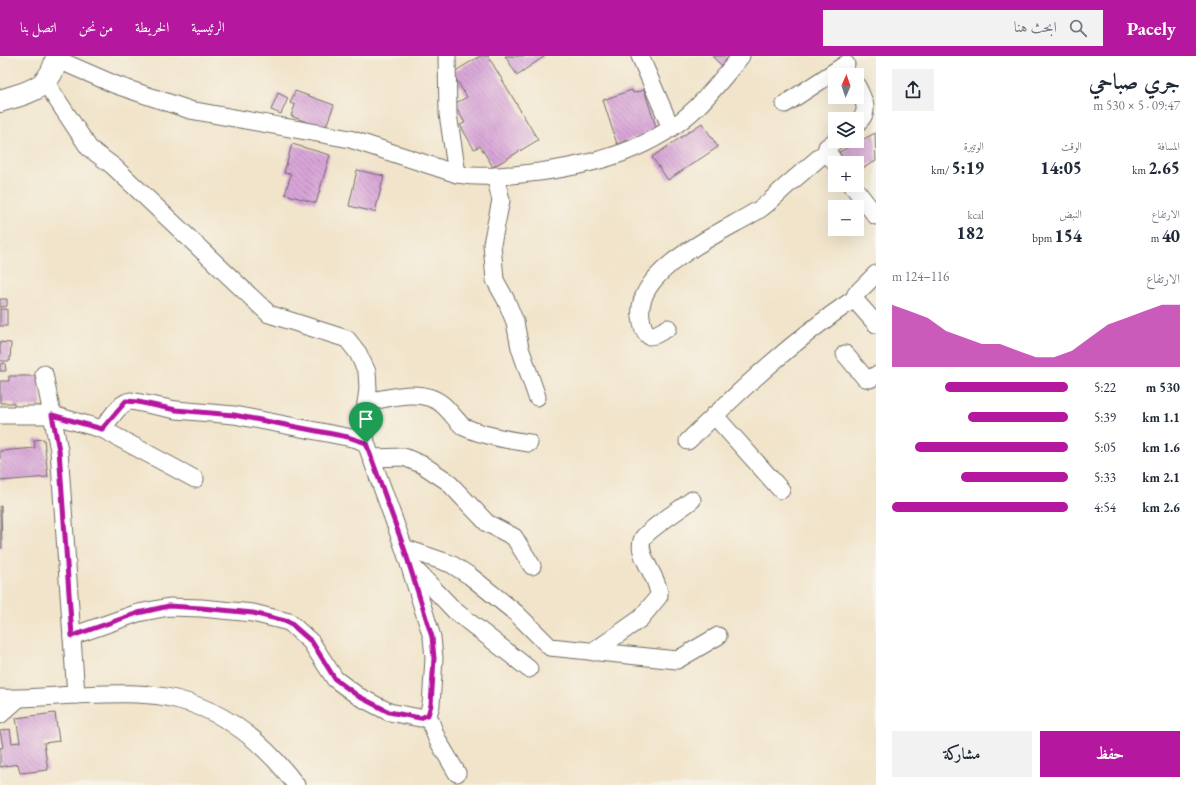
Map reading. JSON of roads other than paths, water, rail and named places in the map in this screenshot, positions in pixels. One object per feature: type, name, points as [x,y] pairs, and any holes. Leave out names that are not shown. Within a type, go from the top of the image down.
[{"type":"main road","points":[[0,101],[34,90],[46,83],[57,57]]},
{"type":"street","points":[[447,56],[448,114],[457,174]]},
{"type":"street","points":[[640,56],[670,128]]},
{"type":"street","points":[[57,57],[116,85],[190,110],[350,140],[457,174],[475,177],[565,168],[609,158],[640,146],[670,128],[696,107],[741,56]]},
{"type":"street","points":[[785,104],[849,65]]},
{"type":"street","points":[[46,83],[89,148],[113,166],[269,314],[347,339],[358,352],[366,372],[364,422],[369,450],[410,565],[432,637],[434,658],[431,705],[428,715],[437,739],[457,773]]},
{"type":"street","points":[[864,99],[866,110],[864,114]]},
{"type":"street","points":[[668,328],[655,335],[649,336],[645,333],[643,327],[640,307],[641,300],[656,279],[674,261],[695,246],[761,208],[833,152]]},
{"type":"street","points":[[495,176],[501,200],[492,244],[495,280],[506,300],[515,322],[520,348],[537,397]]},
{"type":"street","points":[[857,192],[876,216]]},
{"type":"street","points":[[688,441],[749,382],[817,324],[854,299],[856,294],[876,274]]},
{"type":"street","points":[[854,299],[876,324]]},
{"type":"street","points":[[845,354],[865,378],[870,379],[876,375]]},
{"type":"street","points":[[44,374],[59,450],[76,695]]},
{"type":"street","points":[[366,402],[404,395],[428,397],[438,400],[453,413],[463,426],[501,439],[529,443]]},
{"type":"street","points":[[102,429],[126,401],[131,401],[176,410],[234,415],[357,439],[369,450],[404,457],[423,464],[447,481],[487,523],[514,537],[532,566]]},
{"type":"street","points":[[0,415],[52,415],[102,429],[195,479]]},
{"type":"street","points":[[714,415],[781,490]]},
{"type":"street","points":[[593,652],[640,619],[659,596],[657,584],[643,557],[643,538],[692,500]]},
{"type":"street","points":[[404,548],[451,564],[470,576],[516,614],[550,647],[677,660],[718,636]]},
{"type":"street","points":[[410,565],[455,611],[529,669]]},
{"type":"street","points":[[72,636],[138,613],[169,606],[253,613],[289,622],[312,642],[335,679],[358,696],[389,712],[420,718],[428,715]]},
{"type":"street","points":[[0,698],[18,699],[76,695],[136,695],[166,697],[215,713],[238,726],[260,743],[296,785]]},
{"type":"street","points":[[0,715],[18,699]]}]
